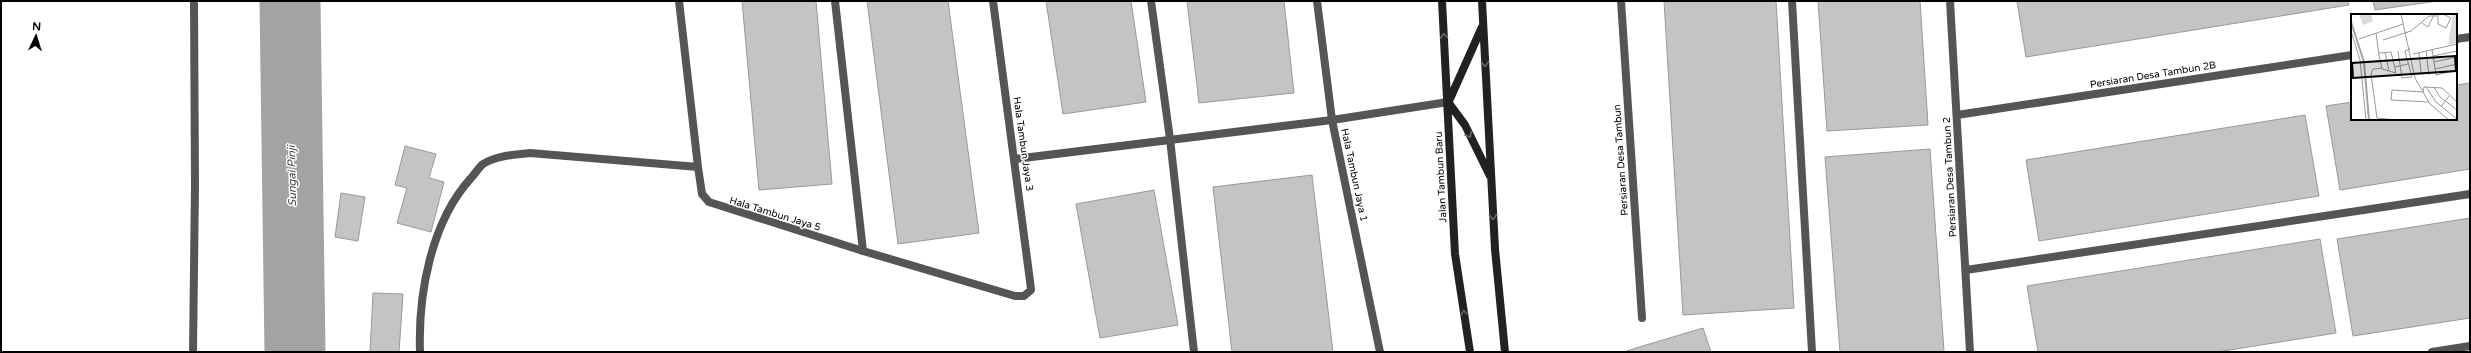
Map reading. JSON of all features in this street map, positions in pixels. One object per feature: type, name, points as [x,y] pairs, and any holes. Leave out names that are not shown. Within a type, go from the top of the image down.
[{"type":"main road","name":"Jalan Tambun Baru","points":[[1442,1],[1455,254],[1470,352]]},
{"type":"main road","points":[[1482,1],[1495,249],[1505,352]]},
{"type":"main road","points":[[1483,25],[1448,102],[1465,125],[1491,178]]},
{"type":"street","points":[[193,352],[195,185],[194,1]]},
{"type":"street","name":"Hala Tambun Jaya 5","points":[[679,1],[698,168],[702,194],[709,202],[863,251],[1015,296],[1024,296],[1031,290]]},
{"type":"street","points":[[835,1],[863,251]]},
{"type":"street","name":"Hala Tambun Jaya 3","points":[[993,1],[1015,159],[1031,290]]},
{"type":"street","points":[[1151,1],[1170,139],[1194,352]]},
{"type":"street","name":"Hala Tambun Jaya 1","points":[[1317,1],[1332,120],[1380,352]]},
{"type":"street","name":"Persiaran Desa Tambun","points":[[1621,1],[1642,318]]},
{"type":"street","points":[[1792,1],[1812,352]]},
{"type":"street","name":"Persiaran Desa Tambun 2","points":[[1950,1],[1970,352]]},
{"type":"street","points":[[2457,39],[2470,37]]},
{"type":"street","name":"Persiaran Desa Tambun 2B","points":[[1957,115],[2351,55]]},
{"type":"street","points":[[1015,159],[1332,120],[1448,102]]},
{"type":"street","points":[[420,352],[423,295],[432,250],[457,194],[483,164],[503,156],[530,154],[698,168]]},
{"type":"street","points":[[1966,270],[2470,194]]},
{"type":"street","points":[[2432,352],[2470,346]]},
{"type":"building","points":[[742,1],[816,1],[832,184],[759,190]]},
{"type":"building","points":[[867,1],[948,1],[979,233],[898,244]]},
{"type":"building","points":[[1046,1],[1131,1],[1146,102],[1063,114]]},
{"type":"building","points":[[1187,1],[1284,1],[1294,93],[1199,103]]},
{"type":"building","points":[[1664,1],[1776,1],[1794,308],[1683,315]]},
{"type":"building","points":[[1818,1],[1920,1],[1928,125],[1827,131]]},
{"type":"building","points":[[2017,1],[2348,1],[2349,5],[2026,57]]},
{"type":"building","points":[[2373,1],[2437,1],[2375,10]]},
{"type":"building","points":[[2470,83],[2470,169],[2340,190],[2326,106],[2351,102],[2351,120],[2457,120],[2457,85]]},
{"type":"building","points":[[2305,115],[2319,196],[2039,241],[2026,160]]},
{"type":"building","points":[[405,146],[436,154],[429,178],[444,182],[431,232],[397,223],[407,188],[395,185]]},
{"type":"building","points":[[1930,149],[1944,352],[1840,352],[1825,157]]},
{"type":"building","points":[[1312,175],[1333,352],[1232,352],[1213,187]]},
{"type":"building","points":[[1154,190],[1178,325],[1100,338],[1076,204]]},
{"type":"building","points":[[341,193],[365,197],[358,241],[335,237]]},
{"type":"building","points":[[2470,218],[2470,318],[2353,336],[2337,239]]},
{"type":"building","points":[[2320,239],[2336,333],[2217,352],[2038,352],[2027,286]]},
{"type":"building","points":[[373,293],[403,294],[399,352],[370,352]]},
{"type":"building","points":[[1703,328],[1711,352],[1624,352],[1636,348]]},
{"type":"waterway","name":"Sungai Pinji","points":[[290,1],[295,352]]}]
